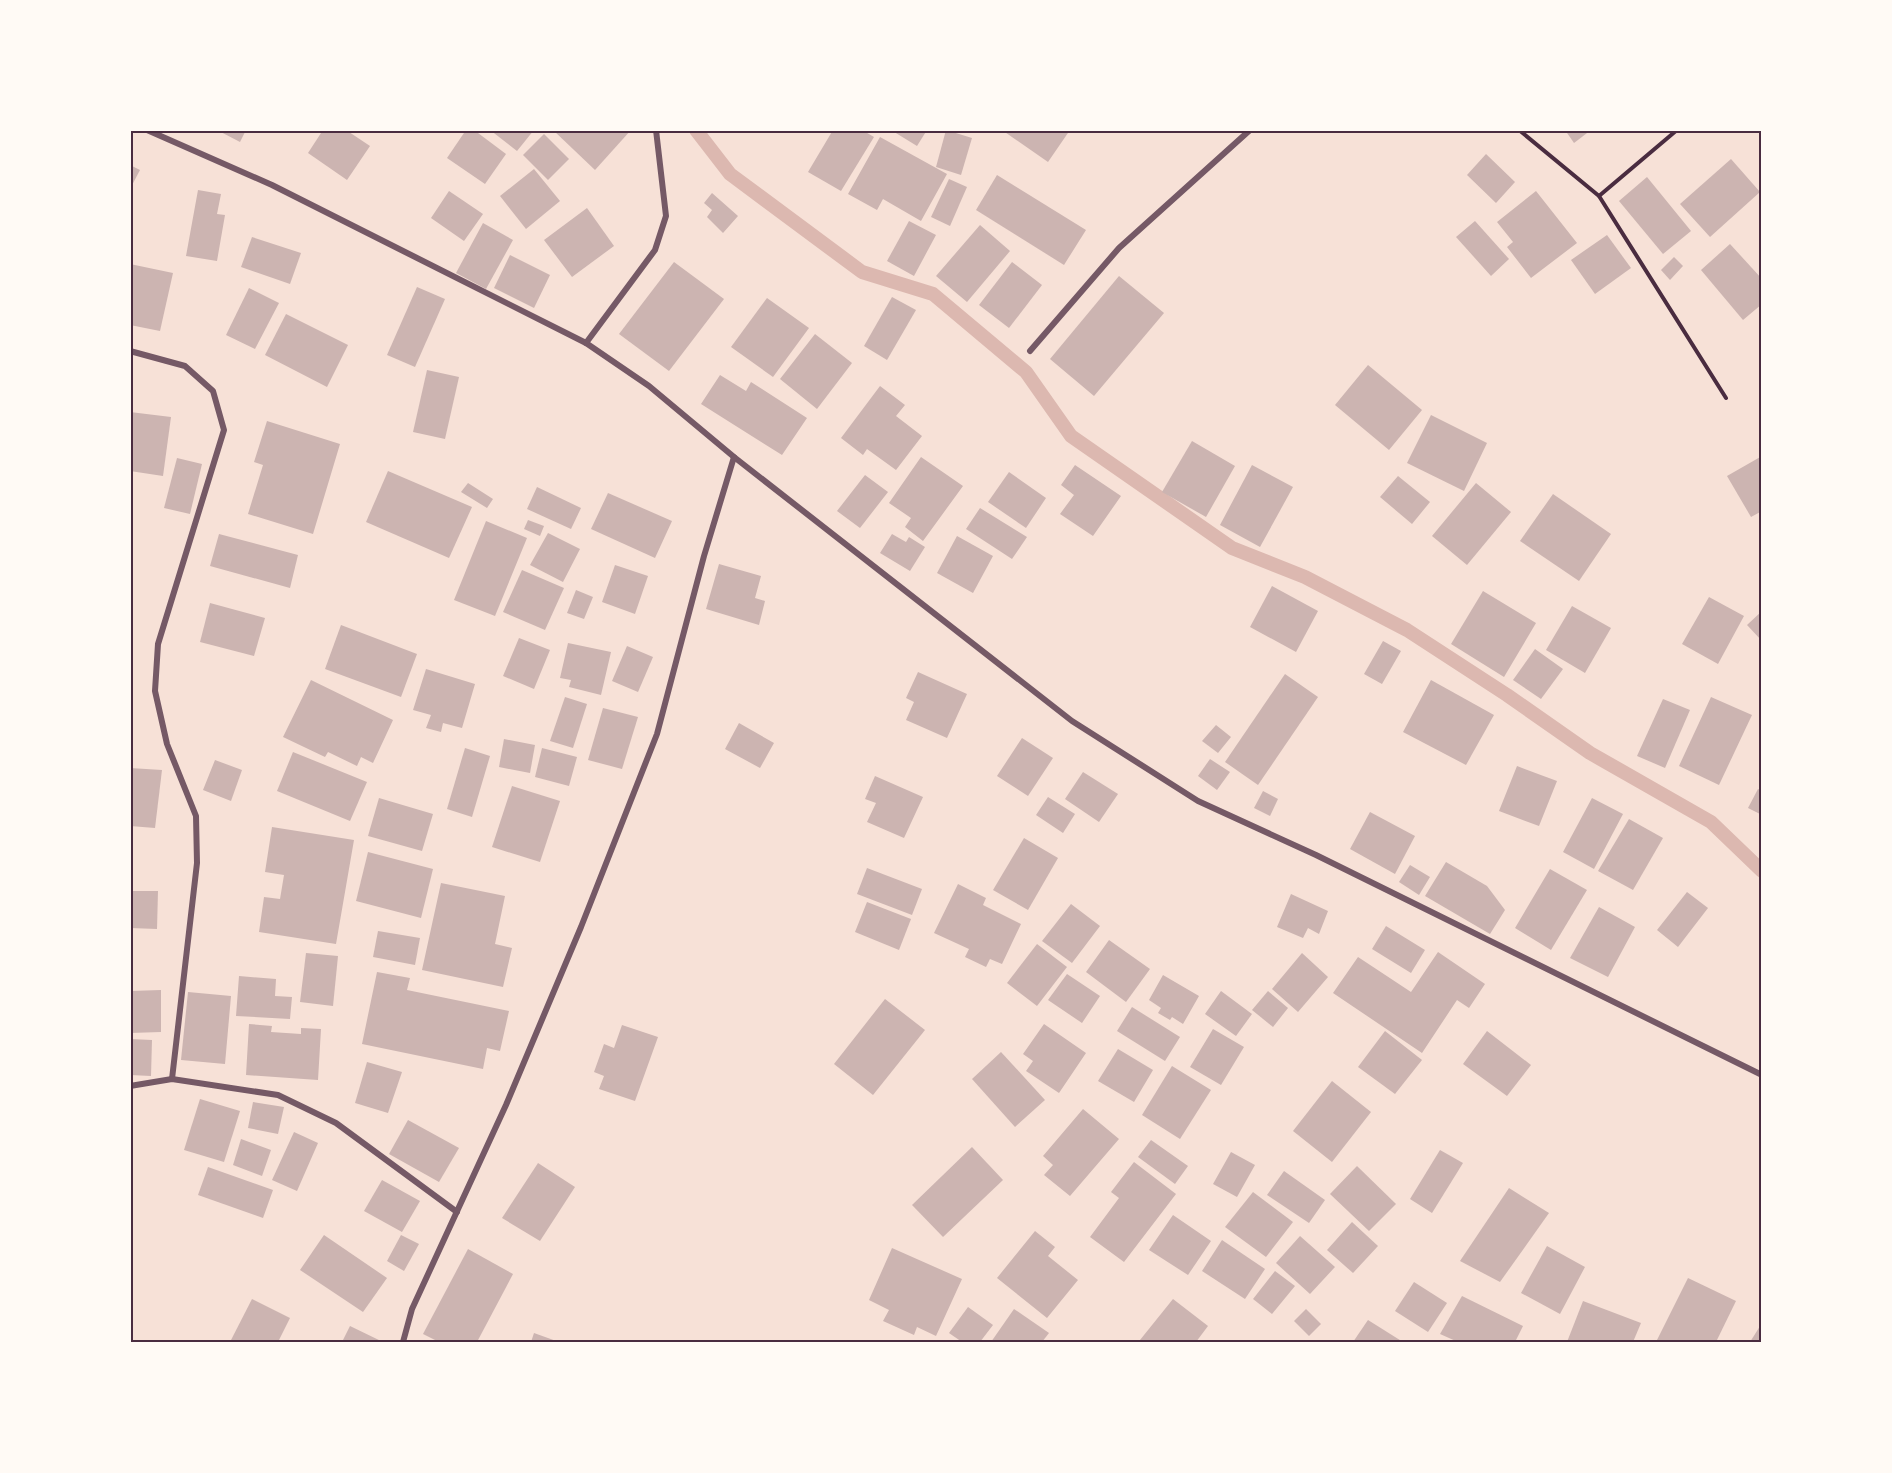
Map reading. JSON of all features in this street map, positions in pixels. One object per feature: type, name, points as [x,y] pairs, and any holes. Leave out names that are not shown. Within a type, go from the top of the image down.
[{"type":"street","points":[[147,130],[272,185],[586,343],[649,386],[734,457],[1072,721],[1198,801],[1316,855],[1761,1075]]},
{"type":"street","points":[[586,343],[655,250],[666,216],[656,130]]},
{"type":"street","points":[[1030,351],[1119,248],[1250,130]]},
{"type":"street","points":[[130,351],[185,366],[213,391],[224,430],[158,644],[155,691],[167,744],[196,816],[197,863],[172,1079]]},
{"type":"street","points":[[403,1342],[412,1309],[506,1105],[581,927],[657,734],[704,556],[734,457]]},
{"type":"street","points":[[130,1086],[172,1079],[278,1095],[336,1123],[457,1212]]},
{"type":"path","points":[[1519,130],[1599,196],[1726,399]]},
{"type":"path","points":[[1599,196],[1677,130]]},
{"type":"building","points":[[217,130],[246,130],[240,142]]},
{"type":"building","points":[[323,130],[346,130],[370,146],[347,180],[308,153]]},
{"type":"building","points":[[466,130],[474,130],[506,154],[485,184],[447,158]]},
{"type":"building","points":[[490,130],[534,130],[517,151]]},
{"type":"building","points":[[553,130],[631,130],[595,170]]},
{"type":"building","points":[[833,130],[862,130],[874,137],[841,191],[808,172]]},
{"type":"building","points":[[891,130],[927,130],[917,146]]},
{"type":"building","points":[[946,130],[972,138],[961,175],[936,167]]},
{"type":"building","points":[[1002,130],[1070,130],[1048,162]]},
{"type":"building","points":[[1565,130],[1591,130],[1574,143]]},
{"type":"building","points":[[544,134],[569,159],[548,180],[523,155]]},
{"type":"building","points":[[880,137],[947,174],[921,221],[883,199],[877,210],[848,194]]},
{"type":"building","points":[[1486,154],[1515,182],[1496,203],[1467,175]]},
{"type":"building","points":[[1731,159],[1760,192],[1710,237],[1680,204]]},
{"type":"building","points":[[130,165],[140,170],[130,189]]},
{"type":"building","points":[[534,169],[560,201],[526,229],[500,196]]},
{"type":"building","points":[[997,175],[1086,230],[1064,265],[976,210]]},
{"type":"building","points":[[1647,177],[1691,231],[1663,254],[1619,201]]},
{"type":"building","points":[[949,179],[967,187],[950,226],[931,217]]},
{"type":"building","points":[[198,190],[221,194],[217,214],[225,215],[217,261],[186,256]]},
{"type":"building","points":[[449,191],[483,214],[464,241],[431,218]]},
{"type":"building","points":[[1536,191],[1577,243],[1531,278],[1507,247],[1513,242],[1497,222]]},
{"type":"building","points":[[712,193],[738,216],[723,233],[707,217],[712,210],[704,203]]},
{"type":"building","points":[[587,208],[614,246],[572,277],[544,240]]},
{"type":"building","points":[[909,221],[936,235],[914,276],[887,261]]},
{"type":"building","points":[[1475,221],[1509,259],[1491,276],[1456,237]]},
{"type":"building","points":[[483,223],[513,240],[486,289],[456,273]]},
{"type":"building","points":[[980,225],[1010,251],[967,302],[936,276]]},
{"type":"building","points":[[1607,235],[1631,268],[1595,294],[1571,260]]},
{"type":"building","points":[[252,237],[301,253],[290,284],[241,267]]},
{"type":"building","points":[[1730,244],[1762,279],[1762,304],[1743,320],[1701,270]]},
{"type":"building","points":[[510,255],[550,275],[534,308],[494,288]]},
{"type":"building","points":[[1674,257],[1683,266],[1670,280],[1661,270]]},
{"type":"building","points":[[674,262],[724,299],[669,371],[619,334]]},
{"type":"building","points":[[1012,262],[1042,285],[1009,328],[979,305]]},
{"type":"building","points":[[130,264],[173,273],[160,331],[130,325]]},
{"type":"building","points":[[1119,276],[1164,313],[1094,396],[1050,359]]},
{"type":"building","points":[[417,287],[445,299],[415,367],[387,355]]},
{"type":"building","points":[[249,288],[279,303],[255,349],[226,335]]},
{"type":"building","points":[[892,297],[916,310],[887,360],[864,346]]},
{"type":"building","points":[[767,298],[809,328],[773,377],[731,347]]},
{"type":"building","points":[[286,314],[348,345],[327,387],[265,355]]},
{"type":"building","points":[[815,334],[852,363],[817,409],[780,379]]},
{"type":"building","points":[[1368,365],[1422,410],[1389,450],[1335,405]]},
{"type":"building","points":[[427,370],[459,377],[445,439],[413,432]]},
{"type":"building","points":[[720,375],[746,391],[751,382],[807,418],[782,455],[701,404]]},
{"type":"building","points":[[880,386],[905,405],[896,416],[922,436],[896,470],[867,449],[863,455],[841,438]]},
{"type":"building","points":[[130,412],[171,417],[163,476],[130,471]]},
{"type":"building","points":[[1431,415],[1487,443],[1464,491],[1407,463]]},
{"type":"building","points":[[267,421],[340,444],[313,534],[248,514],[263,465],[254,462]]},
{"type":"building","points":[[1192,441],[1235,466],[1206,517],[1162,492]]},
{"type":"building","points":[[1762,456],[1762,511],[1751,517],[1727,476]]},
{"type":"building","points":[[921,457],[963,486],[923,541],[905,527],[911,518],[889,503]]},
{"type":"building","points":[[177,458],[202,464],[190,514],[164,508]]},
{"type":"building","points":[[1075,465],[1121,496],[1093,536],[1060,514],[1074,495],[1061,485]]},
{"type":"building","points":[[1252,465],[1293,487],[1260,547],[1220,525]]},
{"type":"building","points":[[388,471],[472,507],[449,558],[366,522]]},
{"type":"building","points":[[1009,472],[1046,498],[1026,528],[988,502]]},
{"type":"building","points":[[865,475],[888,492],[860,528],[837,511]]},
{"type":"building","points":[[1398,476],[1430,502],[1412,524],[1380,497]]},
{"type":"building","points":[[468,483],[493,499],[487,508],[461,492]]},
{"type":"building","points":[[1476,483],[1511,512],[1467,565],[1432,536]]},
{"type":"building","points":[[537,487],[581,508],[571,529],[527,509]]},
{"type":"building","points":[[608,493],[672,521],[655,558],[591,529]]},
{"type":"building","points":[[1553,494],[1611,534],[1579,581],[1520,541]]},
{"type":"building","points":[[980,508],[1027,537],[1012,559],[966,529]]},
{"type":"building","points":[[528,520],[544,526],[540,536],[524,529]]},
{"type":"building","points":[[486,521],[527,538],[495,616],[454,600]]},
{"type":"building","points":[[548,533],[580,549],[563,582],[530,565]]},
{"type":"building","points":[[219,534],[298,555],[290,588],[210,566]]},
{"type":"building","points":[[892,534],[906,542],[909,537],[925,547],[910,571],[880,553]]},
{"type":"building","points":[[957,536],[993,556],[973,593],[937,573]]},
{"type":"building","points":[[719,564],[761,576],[755,598],[765,601],[759,625],[706,609]]},
{"type":"building","points":[[615,565],[648,576],[635,614],[602,602]]},
{"type":"building","points":[[522,570],[564,588],[545,630],[503,612]]},
{"type":"building","points":[[1272,586],[1318,611],[1296,652],[1250,627]]},
{"type":"building","points":[[576,590],[593,597],[584,619],[567,613]]},
{"type":"building","points":[[1483,591],[1536,623],[1504,677],[1451,644]]},
{"type":"building","points":[[1709,597],[1744,616],[1718,664],[1682,644]]},
{"type":"building","points":[[210,603],[265,618],[254,656],[200,642]]},
{"type":"building","points":[[1572,606],[1611,628],[1585,673],[1546,650]]},
{"type":"building","points":[[1762,611],[1762,641],[1747,625]]},
{"type":"building","points":[[341,625],[417,654],[401,697],[325,669]]},
{"type":"building","points":[[519,638],[550,650],[534,689],[503,676]]},
{"type":"building","points":[[1383,641],[1401,651],[1382,684],[1364,674]]},
{"type":"building","points":[[568,643],[611,652],[601,695],[569,687],[571,680],[560,678]]},
{"type":"building","points":[[627,646],[653,657],[638,692],[612,681]]},
{"type":"building","points":[[1535,649],[1563,669],[1541,699],[1513,680]]},
{"type":"building","points":[[426,669],[475,684],[462,728],[443,723],[441,732],[426,728],[431,715],[413,710]]},
{"type":"building","points":[[918,672],[967,694],[947,738],[906,720],[914,702],[906,698]]},
{"type":"building","points":[[1285,674],[1318,697],[1258,785],[1225,762]]},
{"type":"building","points":[[311,680],[393,720],[373,763],[361,757],[357,766],[328,752],[325,757],[283,737]]},
{"type":"building","points":[[1431,680],[1494,715],[1466,765],[1403,732]]},
{"type":"building","points":[[565,697],[587,704],[573,748],[550,741]]},
{"type":"building","points":[[1711,697],[1752,715],[1719,785],[1679,766]]},
{"type":"building","points":[[1663,699],[1690,710],[1665,768],[1637,756]]},
{"type":"building","points":[[603,708],[638,717],[622,769],[588,760]]},
{"type":"building","points":[[739,723],[774,743],[760,768],[725,749]]},
{"type":"building","points":[[1216,725],[1231,737],[1218,753],[1202,741]]},
{"type":"building","points":[[1022,738],[1053,758],[1028,796],[997,776]]},
{"type":"building","points":[[504,739],[535,745],[530,773],[499,767]]},
{"type":"building","points":[[465,748],[490,756],[472,817],[447,809]]},
{"type":"building","points":[[542,748],[577,757],[569,786],[535,777]]},
{"type":"building","points":[[293,752],[367,782],[350,821],[277,791]]},
{"type":"building","points":[[1210,759],[1230,772],[1217,790],[1198,776]]},
{"type":"building","points":[[215,760],[242,770],[231,801],[203,790]]},
{"type":"building","points":[[1517,766],[1557,781],[1539,826],[1499,811]]},
{"type":"building","points":[[130,768],[162,770],[155,828],[130,826]]},
{"type":"building","points":[[1083,772],[1118,794],[1099,822],[1065,799]]},
{"type":"building","points":[[875,776],[923,797],[904,838],[867,822],[876,803],[865,799]]},
{"type":"building","points":[[512,786],[560,801],[540,862],[492,847]]},
{"type":"building","points":[[1758,789],[1762,791],[1762,815],[1748,808]]},
{"type":"building","points":[[1263,791],[1278,799],[1270,816],[1254,808]]},
{"type":"building","points":[[1048,797],[1075,814],[1063,833],[1036,815]]},
{"type":"building","points":[[379,798],[433,814],[422,851],[368,836]]},
{"type":"building","points":[[1592,798],[1623,814],[1594,869],[1563,852]]},
{"type":"building","points":[[1370,812],[1415,836],[1395,874],[1350,849]]},
{"type":"building","points":[[1629,819],[1663,838],[1633,890],[1598,871]]},
{"type":"building","points":[[272,827],[354,840],[336,944],[259,932],[264,897],[280,899],[284,875],[265,872]]},
{"type":"building","points":[[1024,838],[1058,858],[1028,910],[993,890]]},
{"type":"building","points":[[368,852],[433,869],[421,918],[356,901]]},
{"type":"building","points":[[1446,862],[1487,886],[1505,910],[1490,934],[1425,896]]},
{"type":"building","points":[[1410,865],[1430,877],[1419,895],[1399,882]]},
{"type":"building","points":[[867,868],[922,889],[912,915],[857,894]]},
{"type":"building","points":[[1550,869],[1587,890],[1551,950],[1515,928]]},
{"type":"building","points":[[441,883],[505,896],[495,944],[512,948],[503,987],[422,970]]},
{"type":"building","points":[[958,884],[986,898],[983,905],[1021,924],[1002,964],[990,959],[986,967],[965,957],[969,949],[934,933]]},
{"type":"building","points":[[130,891],[158,891],[157,929],[130,928]]},
{"type":"building","points":[[1687,892],[1708,908],[1678,947],[1657,930]]},
{"type":"building","points":[[1291,894],[1328,911],[1319,934],[1308,928],[1303,938],[1277,927]]},
{"type":"building","points":[[867,902],[911,919],[899,950],[855,932]]},
{"type":"building","points":[[1071,904],[1100,926],[1072,963],[1042,941]]},
{"type":"building","points":[[1599,907],[1635,927],[1608,977],[1570,958]]},
{"type":"building","points":[[1386,926],[1425,950],[1411,973],[1372,949]]},
{"type":"building","points":[[378,931],[420,938],[415,965],[373,957]]},
{"type":"building","points":[[1109,940],[1150,969],[1126,1002],[1086,972]]},
{"type":"building","points":[[1037,944],[1067,967],[1037,1006],[1007,983]]},
{"type":"building","points":[[1438,952],[1485,984],[1469,1008],[1457,1000],[1422,1053],[1333,993],[1358,957],[1411,992]]},
{"type":"building","points":[[306,953],[338,956],[333,1006],[300,1002]]},
{"type":"building","points":[[1302,953],[1328,977],[1298,1012],[1272,989]]},
{"type":"building","points":[[377,972],[410,978],[407,990],[509,1011],[500,1051],[487,1048],[483,1069],[362,1044]]},
{"type":"building","points":[[1067,974],[1100,996],[1082,1023],[1048,1000]]},
{"type":"building","points":[[1163,975],[1199,996],[1183,1024],[1172,1017],[1170,1020],[1158,1013],[1161,1008],[1149,1000]]},
{"type":"building","points":[[239,976],[276,979],[275,996],[292,997],[290,1019],[236,1016]]},
{"type":"building","points":[[161,990],[161,1032],[130,1033],[130,991]]},
{"type":"building","points":[[1221,991],[1252,1014],[1236,1036],[1205,1014]]},
{"type":"building","points":[[1268,991],[1288,1008],[1273,1027],[1252,1010]]},
{"type":"building","points":[[188,992],[231,996],[225,1064],[181,1060]]},
{"type":"building","points":[[885,999],[925,1030],[873,1095],[834,1064]]},
{"type":"building","points":[[1132,1007],[1180,1037],[1165,1061],[1117,1031]]},
{"type":"building","points":[[249,1024],[272,1026],[271,1032],[301,1034],[301,1028],[321,1029],[318,1080],[246,1075]]},
{"type":"building","points":[[1044,1024],[1086,1053],[1059,1093],[1026,1071],[1033,1061],[1023,1054]]},
{"type":"building","points":[[622,1025],[658,1037],[635,1101],[599,1089],[604,1076],[594,1072],[604,1044],[614,1048]]},
{"type":"building","points":[[1213,1029],[1244,1047],[1221,1085],[1190,1067]]},
{"type":"building","points":[[1385,1031],[1422,1060],[1395,1094],[1358,1067]]},
{"type":"building","points":[[1487,1031],[1531,1065],[1507,1096],[1463,1064]]},
{"type":"building","points":[[130,1039],[152,1040],[151,1076],[130,1075]]},
{"type":"building","points":[[1118,1049],[1153,1070],[1134,1102],[1098,1081]]},
{"type":"building","points":[[1001,1052],[1045,1100],[1015,1127],[972,1079]]},
{"type":"building","points":[[367,1062],[402,1072],[388,1113],[355,1103]]},
{"type":"building","points":[[1172,1066],[1211,1090],[1180,1139],[1142,1115]]},
{"type":"building","points":[[1332,1081],[1371,1112],[1332,1162],[1293,1131]]},
{"type":"building","points":[[200,1099],[240,1111],[224,1162],[184,1150]]},
{"type":"building","points":[[253,1102],[284,1107],[278,1134],[248,1128]]},
{"type":"building","points":[[1083,1109],[1119,1139],[1070,1196],[1044,1175],[1053,1165],[1043,1156]]},
{"type":"building","points":[[408,1120],[459,1148],[439,1182],[389,1154]]},
{"type":"building","points":[[294,1132],[318,1143],[297,1191],[272,1180]]},
{"type":"building","points":[[241,1139],[271,1150],[262,1176],[233,1165]]},
{"type":"building","points":[[1151,1140],[1188,1166],[1175,1184],[1138,1157]]},
{"type":"building","points":[[972,1147],[1003,1180],[943,1237],[912,1205]]},
{"type":"building","points":[[1440,1150],[1463,1163],[1432,1213],[1410,1199]]},
{"type":"building","points":[[1231,1152],[1255,1165],[1237,1197],[1213,1184]]},
{"type":"building","points":[[1134,1162],[1176,1194],[1124,1262],[1090,1237],[1119,1198],[1111,1192]]},
{"type":"building","points":[[538,1163],[575,1187],[540,1241],[502,1218]]},
{"type":"building","points":[[1357,1166],[1396,1204],[1369,1231],[1330,1194]]},
{"type":"building","points":[[208,1167],[273,1190],[263,1218],[198,1195]]},
{"type":"building","points":[[1284,1171],[1325,1200],[1309,1223],[1267,1195]]},
{"type":"building","points":[[382,1180],[420,1201],[402,1232],[364,1211]]},
{"type":"building","points":[[1509,1188],[1549,1213],[1500,1282],[1460,1261]]},
{"type":"building","points":[[1253,1192],[1293,1222],[1266,1257],[1225,1227]]},
{"type":"building","points":[[1173,1215],[1211,1241],[1188,1275],[1149,1250]]},
{"type":"building","points":[[1352,1222],[1378,1246],[1353,1273],[1327,1250]]},
{"type":"building","points":[[1035,1231],[1055,1247],[1048,1256],[1078,1280],[1047,1318],[997,1278]]},
{"type":"building","points":[[324,1235],[387,1278],[363,1312],[300,1270]]},
{"type":"building","points":[[401,1235],[419,1244],[404,1271],[387,1261]]},
{"type":"building","points":[[1300,1236],[1335,1267],[1310,1294],[1276,1263]]},
{"type":"building","points":[[1222,1240],[1265,1269],[1245,1299],[1202,1271]]},
{"type":"building","points":[[1547,1246],[1585,1267],[1560,1314],[1521,1293]]},
{"type":"building","points":[[892,1248],[962,1279],[936,1336],[917,1327],[914,1335],[883,1321],[889,1310],[869,1300]]},
{"type":"building","points":[[468,1249],[513,1274],[477,1342],[439,1342],[423,1334]]},
{"type":"building","points":[[1275,1271],[1295,1286],[1272,1314],[1253,1299]]},
{"type":"building","points":[[1688,1278],[1736,1301],[1716,1342],[1656,1342]]},
{"type":"building","points":[[1414,1282],[1447,1303],[1428,1332],[1395,1311]]},
{"type":"building","points":[[1462,1296],[1523,1326],[1515,1342],[1458,1342],[1440,1334]]},
{"type":"building","points":[[252,1299],[290,1318],[278,1342],[230,1342]]},
{"type":"building","points":[[1173,1299],[1208,1326],[1196,1342],[1143,1342],[1140,1340]]},
{"type":"building","points":[[1583,1301],[1641,1323],[1633,1342],[1567,1342]]},
{"type":"building","points":[[968,1307],[993,1325],[980,1342],[962,1342],[949,1333]]},
{"type":"building","points":[[1014,1309],[1049,1333],[1042,1342],[991,1342]]},
{"type":"building","points":[[1306,1309],[1321,1324],[1309,1336],[1294,1321]]},
{"type":"building","points":[[1368,1320],[1403,1342],[1353,1342]]},
{"type":"building","points":[[1762,1323],[1762,1342],[1750,1342]]},
{"type":"building","points":[[350,1326],[383,1342],[342,1342]]},
{"type":"building","points":[[534,1333],[559,1342],[531,1342]]},
{"type":"waterway","points":[[696,130],[730,174],[862,272],[933,294],[1026,372],[1071,436],[1232,548],[1305,577],[1407,630],[1507,695],[1590,753],[1711,822],[1762,871]]}]
